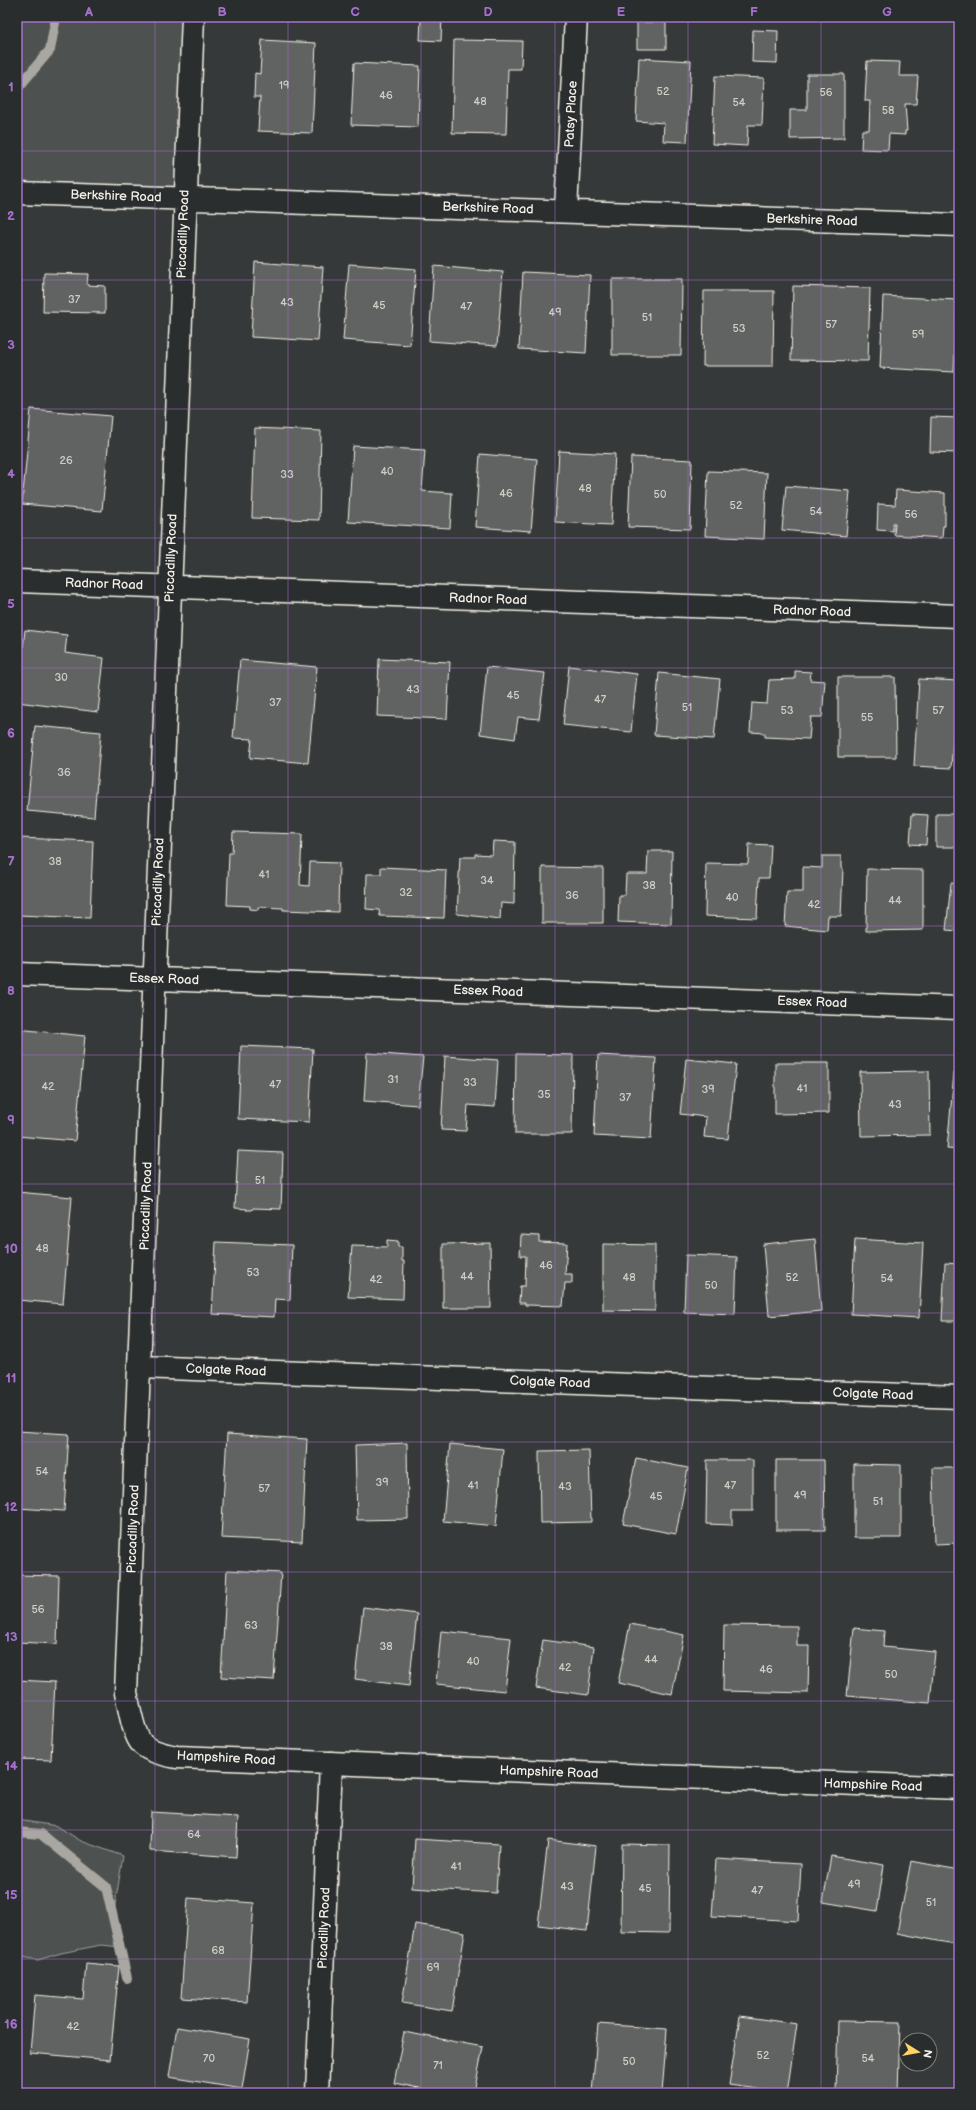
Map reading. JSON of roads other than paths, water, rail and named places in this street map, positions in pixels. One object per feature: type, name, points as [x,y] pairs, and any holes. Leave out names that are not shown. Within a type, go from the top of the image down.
[{"type":"street","name":"Piccadilly Road","points":[[142,1744],[131,1720],[126,1693],[192,17]]},
{"type":"street","name":"Patsy Place","points":[[566,210],[576,17]]},
{"type":"street","name":"Berkshire Road","points":[[17,193],[566,210],[959,225]]},
{"type":"street","name":"Radnor Road","points":[[17,581],[959,616]]},
{"type":"street","name":"Essex Road","points":[[17,974],[959,1008]]},
{"type":"street","name":"Colgate Road","points":[[140,1367],[959,1397]]},
{"type":"street","name":"Hampshire Road","points":[[142,1744],[160,1753],[177,1757],[959,1788]]},
{"type":"street","name":"Picadilly Road","points":[[317,2093],[331,1763]]},
{"type":"waterway","points":[[17,89],[50,50],[56,17]]},
{"type":"waterway","points":[[17,1832],[41,1834],[106,1887],[127,1978]]}]
